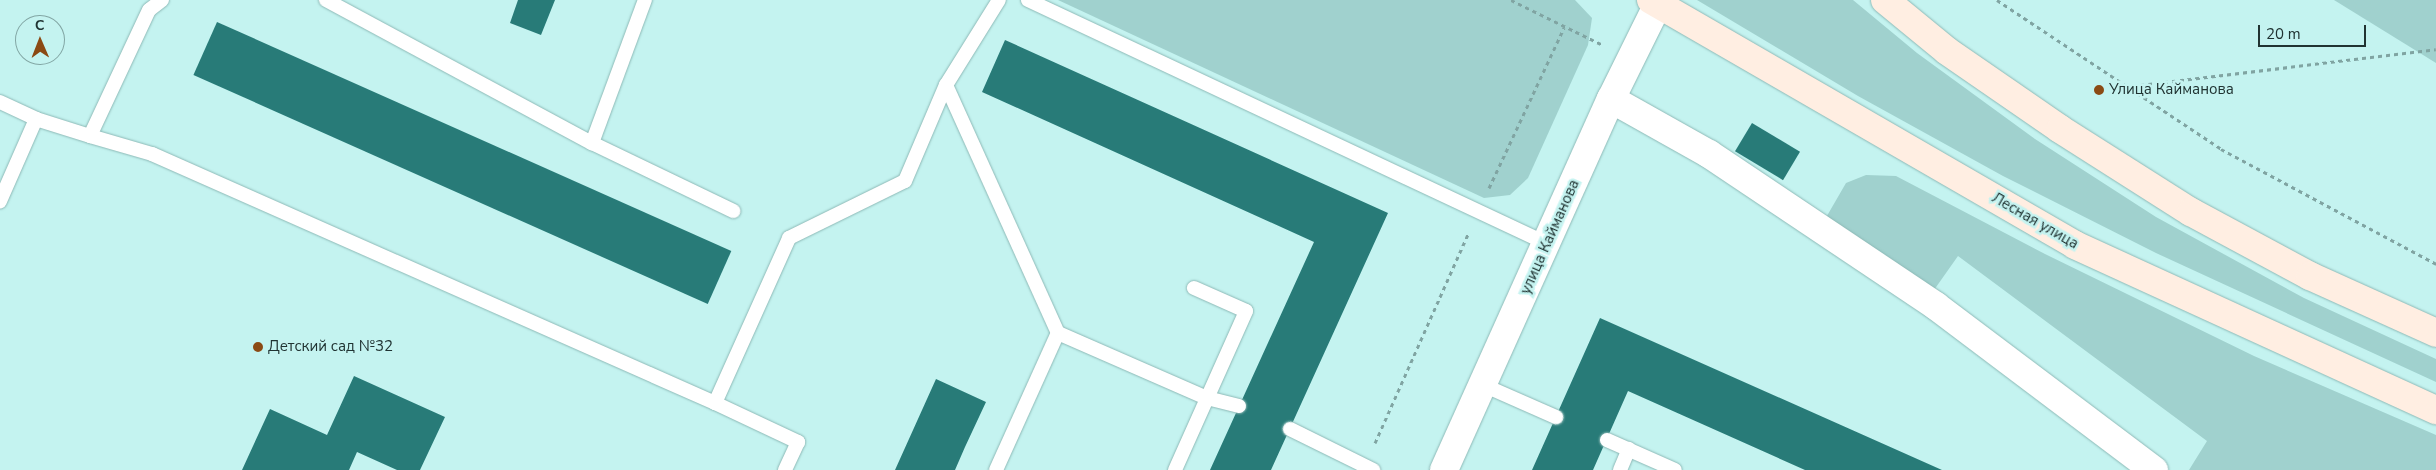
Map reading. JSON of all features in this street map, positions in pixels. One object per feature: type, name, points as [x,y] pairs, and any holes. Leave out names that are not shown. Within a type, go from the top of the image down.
[{"type":"main road","points":[[1885,0],[1947,51],[2060,130],[2191,212],[2310,276],[2436,333]]},
{"type":"main road","name":"Лесная улица","points":[[1654,2],[2075,244],[2436,410]]},
{"type":"street","name":"улица Кайманова","points":[[1444,470],[1548,244],[1654,2]]},
{"type":"street","points":[[1611,99],[1709,154],[1936,306],[2154,470]]},
{"type":"lane","points":[[90,136],[150,10],[162,0]]},
{"type":"lane","points":[[326,0],[592,143],[733,211]]},
{"type":"lane","points":[[592,143],[644,0]]},
{"type":"lane","points":[[715,403],[789,238],[905,182],[946,85],[999,0]]},
{"type":"lane","points":[[1028,0],[1548,244]]},
{"type":"lane","points":[[946,85],[1058,333],[1207,398],[1239,406]]},
{"type":"lane","points":[[0,102],[36,119],[152,154],[715,403],[798,442],[785,470]]},
{"type":"lane","points":[[0,202],[36,119]]},
{"type":"lane","points":[[1175,470],[1246,311],[1194,288]]},
{"type":"lane","points":[[996,470],[1058,333]]},
{"type":"lane","points":[[1483,385],[1556,417]]},
{"type":"lane","points":[[1290,429],[1369,468]]},
{"type":"lane","points":[[1607,440],[1675,470]]},
{"type":"lane","points":[[1620,470],[1629,449]]},
{"type":"path","points":[[1997,0],[2131,86],[2221,149],[2436,264]]},
{"type":"path","points":[[1369,468],[1478,212],[1564,28]]},
{"type":"path","points":[[2131,86],[2436,49]]},
{"type":"shaded area","points":[[1058,0],[1575,0],[1592,18],[1588,45],[1528,178],[1510,195],[1484,198]]},
{"type":"shaded area","points":[[1697,0],[1853,0],[1917,53],[2035,139],[2156,217],[2304,298],[2436,359],[2436,382],[2156,253],[2003,176],[1858,96]]},
{"type":"shaded area","points":[[2334,0],[2436,0],[2436,63]]},
{"type":"shaded area","points":[[1866,175],[1896,176],[2045,254],[2254,356],[2436,435],[2436,470],[2189,470],[2207,441],[1958,256],[1934,290],[1824,221],[1846,183]]},
{"type":"building","points":[[518,0],[555,0],[541,35],[510,23]]},
{"type":"building","points":[[217,22],[731,251],[708,304],[193,75]]},
{"type":"building","points":[[1005,40],[1388,213],[1271,470],[1210,470],[1314,242],[982,92]]},
{"type":"building","points":[[1752,123],[1800,152],[1783,180],[1735,151]]},
{"type":"building","points":[[1600,318],[1942,470],[1805,470],[1628,391],[1593,470],[1532,470]]},
{"type":"building","points":[[354,376],[445,417],[420,470],[397,470],[357,452],[349,470],[242,470],[270,409],[327,435]]},
{"type":"building","points":[[936,379],[986,402],[955,470],[895,470]]},
{"type":"place","name":"Улица Кайманова","points":[[2099,90]]},
{"type":"place","name":"Детский сад №32","points":[[258,347]]}]
